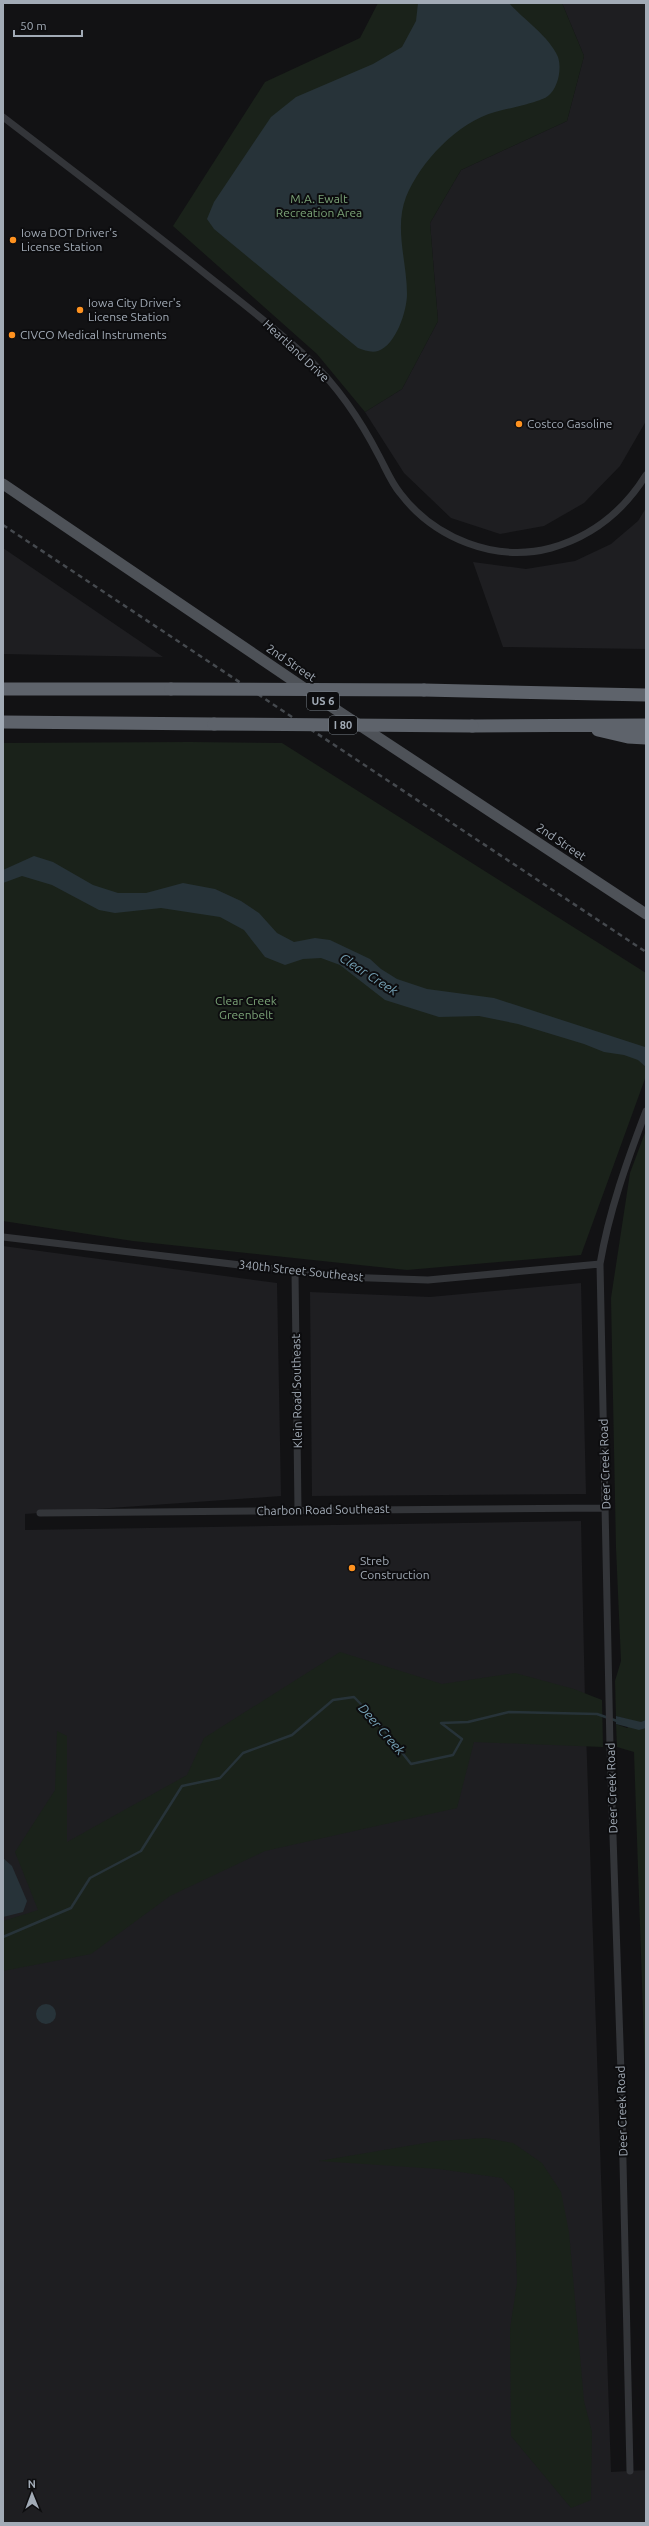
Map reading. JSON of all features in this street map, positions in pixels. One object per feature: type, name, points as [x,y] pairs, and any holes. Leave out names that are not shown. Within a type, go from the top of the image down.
[{"type":"highway","points":[[3,689],[424,690],[646,695]]},
{"type":"highway","name":"I 80","points":[[3,722],[472,726],[646,725]]},
{"type":"highway","points":[[575,725],[628,737],[646,738]]},
{"type":"main road","name":"2nd Street","points":[[3,484],[335,709],[646,914]]},
{"type":"street","name":"Heartland Drive","points":[[3,117],[169,244],[310,360],[346,402],[400,494],[413,508],[442,531],[474,545],[508,552],[526,552],[560,545],[584,536],[612,517],[627,502],[646,475]]},
{"type":"street","name":"Deer Creek Road","points":[[630,2471],[621,2073],[610,1747],[606,1508],[600,1325],[600,1264],[604,1242],[620,1180],[646,1111]]},
{"type":"street","name":"340th Street Southeast","points":[[3,1237],[342,1277],[428,1280],[600,1264]]},
{"type":"street","name":"Klein Road Southeast","points":[[295,1272],[298,1510]]},
{"type":"street","name":"Charbon Road Southeast","points":[[40,1513],[606,1508]]},
{"type":"shaded area","points":[[562,3],[646,3],[646,421],[620,466],[584,503],[544,526],[500,534],[451,518],[404,473],[365,412],[402,389],[438,321],[430,223],[461,170],[567,121],[584,56]]},
{"type":"shaded area","points":[[646,508],[646,649],[503,647],[473,562],[526,569],[575,561],[611,544],[638,521]]},
{"type":"shaded area","points":[[3,548],[163,657],[3,654]]},
{"type":"shaded area","points":[[3,1246],[277,1283],[281,1496],[25,1514],[25,1530],[581,1521],[585,1701],[611,2472],[646,2470],[646,2523],[3,2523]]},
{"type":"shaded area","points":[[581,1283],[586,1494],[312,1496],[310,1292],[430,1297]]},
{"type":"green space","name":"M.A. Ewalt Recreation Area","points":[[378,3],[562,3],[584,56],[567,121],[461,170],[430,223],[438,321],[402,389],[365,412],[317,354],[173,226],[265,82],[360,38]]},
{"type":"green space","name":"Clear Creek Greenbelt","points":[[3,743],[282,743],[646,973],[646,1076],[581,1255],[407,1270],[133,1241],[3,1221]]},
{"type":"green space","points":[[646,1130],[646,2100],[634,1752],[617,1747],[616,1724],[627,1728],[634,1721],[616,1716],[615,1681],[621,1661],[616,1548],[611,1298],[630,1173]]},
{"type":"green space","points":[[340,1652],[442,1684],[515,1673],[574,1689],[602,1700],[603,1747],[474,1742],[457,1808],[265,1851],[170,1896],[91,1954],[3,1971],[3,1921],[38,1910],[15,1852],[55,1790],[57,1731],[67,1736],[67,1842],[187,1775],[204,1738]]},
{"type":"green space","points":[[485,2138],[513,2143],[542,2163],[561,2192],[569,2232],[584,2401],[592,2432],[591,2500],[571,2508],[511,2436],[510,2329],[517,2283],[514,2191],[502,2178],[439,2169],[319,2161],[437,2141]]},
{"type":"water","name":"M.A. Ewalt Recreation Area","points":[[418,3],[509,3],[549,42],[558,57],[560,67],[557,83],[548,96],[531,103],[481,117],[467,125],[442,145],[421,170],[406,197],[401,221],[407,294],[403,318],[390,342],[384,348],[375,352],[358,348],[214,229],[207,219],[214,202],[271,117],[296,97],[373,64],[402,47],[416,21]]},
{"type":"water","name":"Clear Creek","points":[[34,856],[53,862],[93,885],[118,893],[146,893],[183,883],[215,889],[241,901],[259,913],[277,933],[294,942],[315,938],[330,940],[370,959],[381,969],[397,979],[427,989],[494,998],[645,1047],[646,1067],[638,1060],[624,1055],[604,1052],[584,1044],[518,1024],[479,1016],[439,1017],[385,1000],[340,965],[321,958],[303,959],[285,965],[265,957],[244,930],[220,917],[161,908],[115,913],[99,910],[52,885],[22,876],[3,883],[3,870]]},
{"type":"water","points":[[616,1716],[641,1722],[646,1720],[646,1728],[639,1730],[616,1724]]},
{"type":"water","points":[[3,1858],[12,1866],[27,1901],[23,1912],[3,1917]]},
{"type":"water","points":[[46,2004],[53,2007],[56,2014],[53,2021],[46,2024],[39,2021],[36,2014],[39,2007]]},
{"type":"waterway","name":"Deer Creek","points":[[3,1937],[71,1908],[90,1878],[141,1851],[182,1786],[220,1778],[243,1753],[292,1735],[333,1700],[354,1697],[378,1722],[411,1764],[453,1755],[462,1739],[441,1723],[468,1722],[509,1712],[597,1714],[620,1722]]},
{"type":"railway","points":[[3,525],[646,952]]},
{"type":"place","name":"Iowa DOT Driver's License Station","points":[[13,240]]},
{"type":"place","name":"Iowa City Driver's License Station","points":[[80,310]]},
{"type":"place","name":"CIVCO Medical Instruments","points":[[12,335]]},
{"type":"place","name":"Costco Gasoline","points":[[519,424]]},
{"type":"place","name":"Streb Construction","points":[[352,1568]]}]
